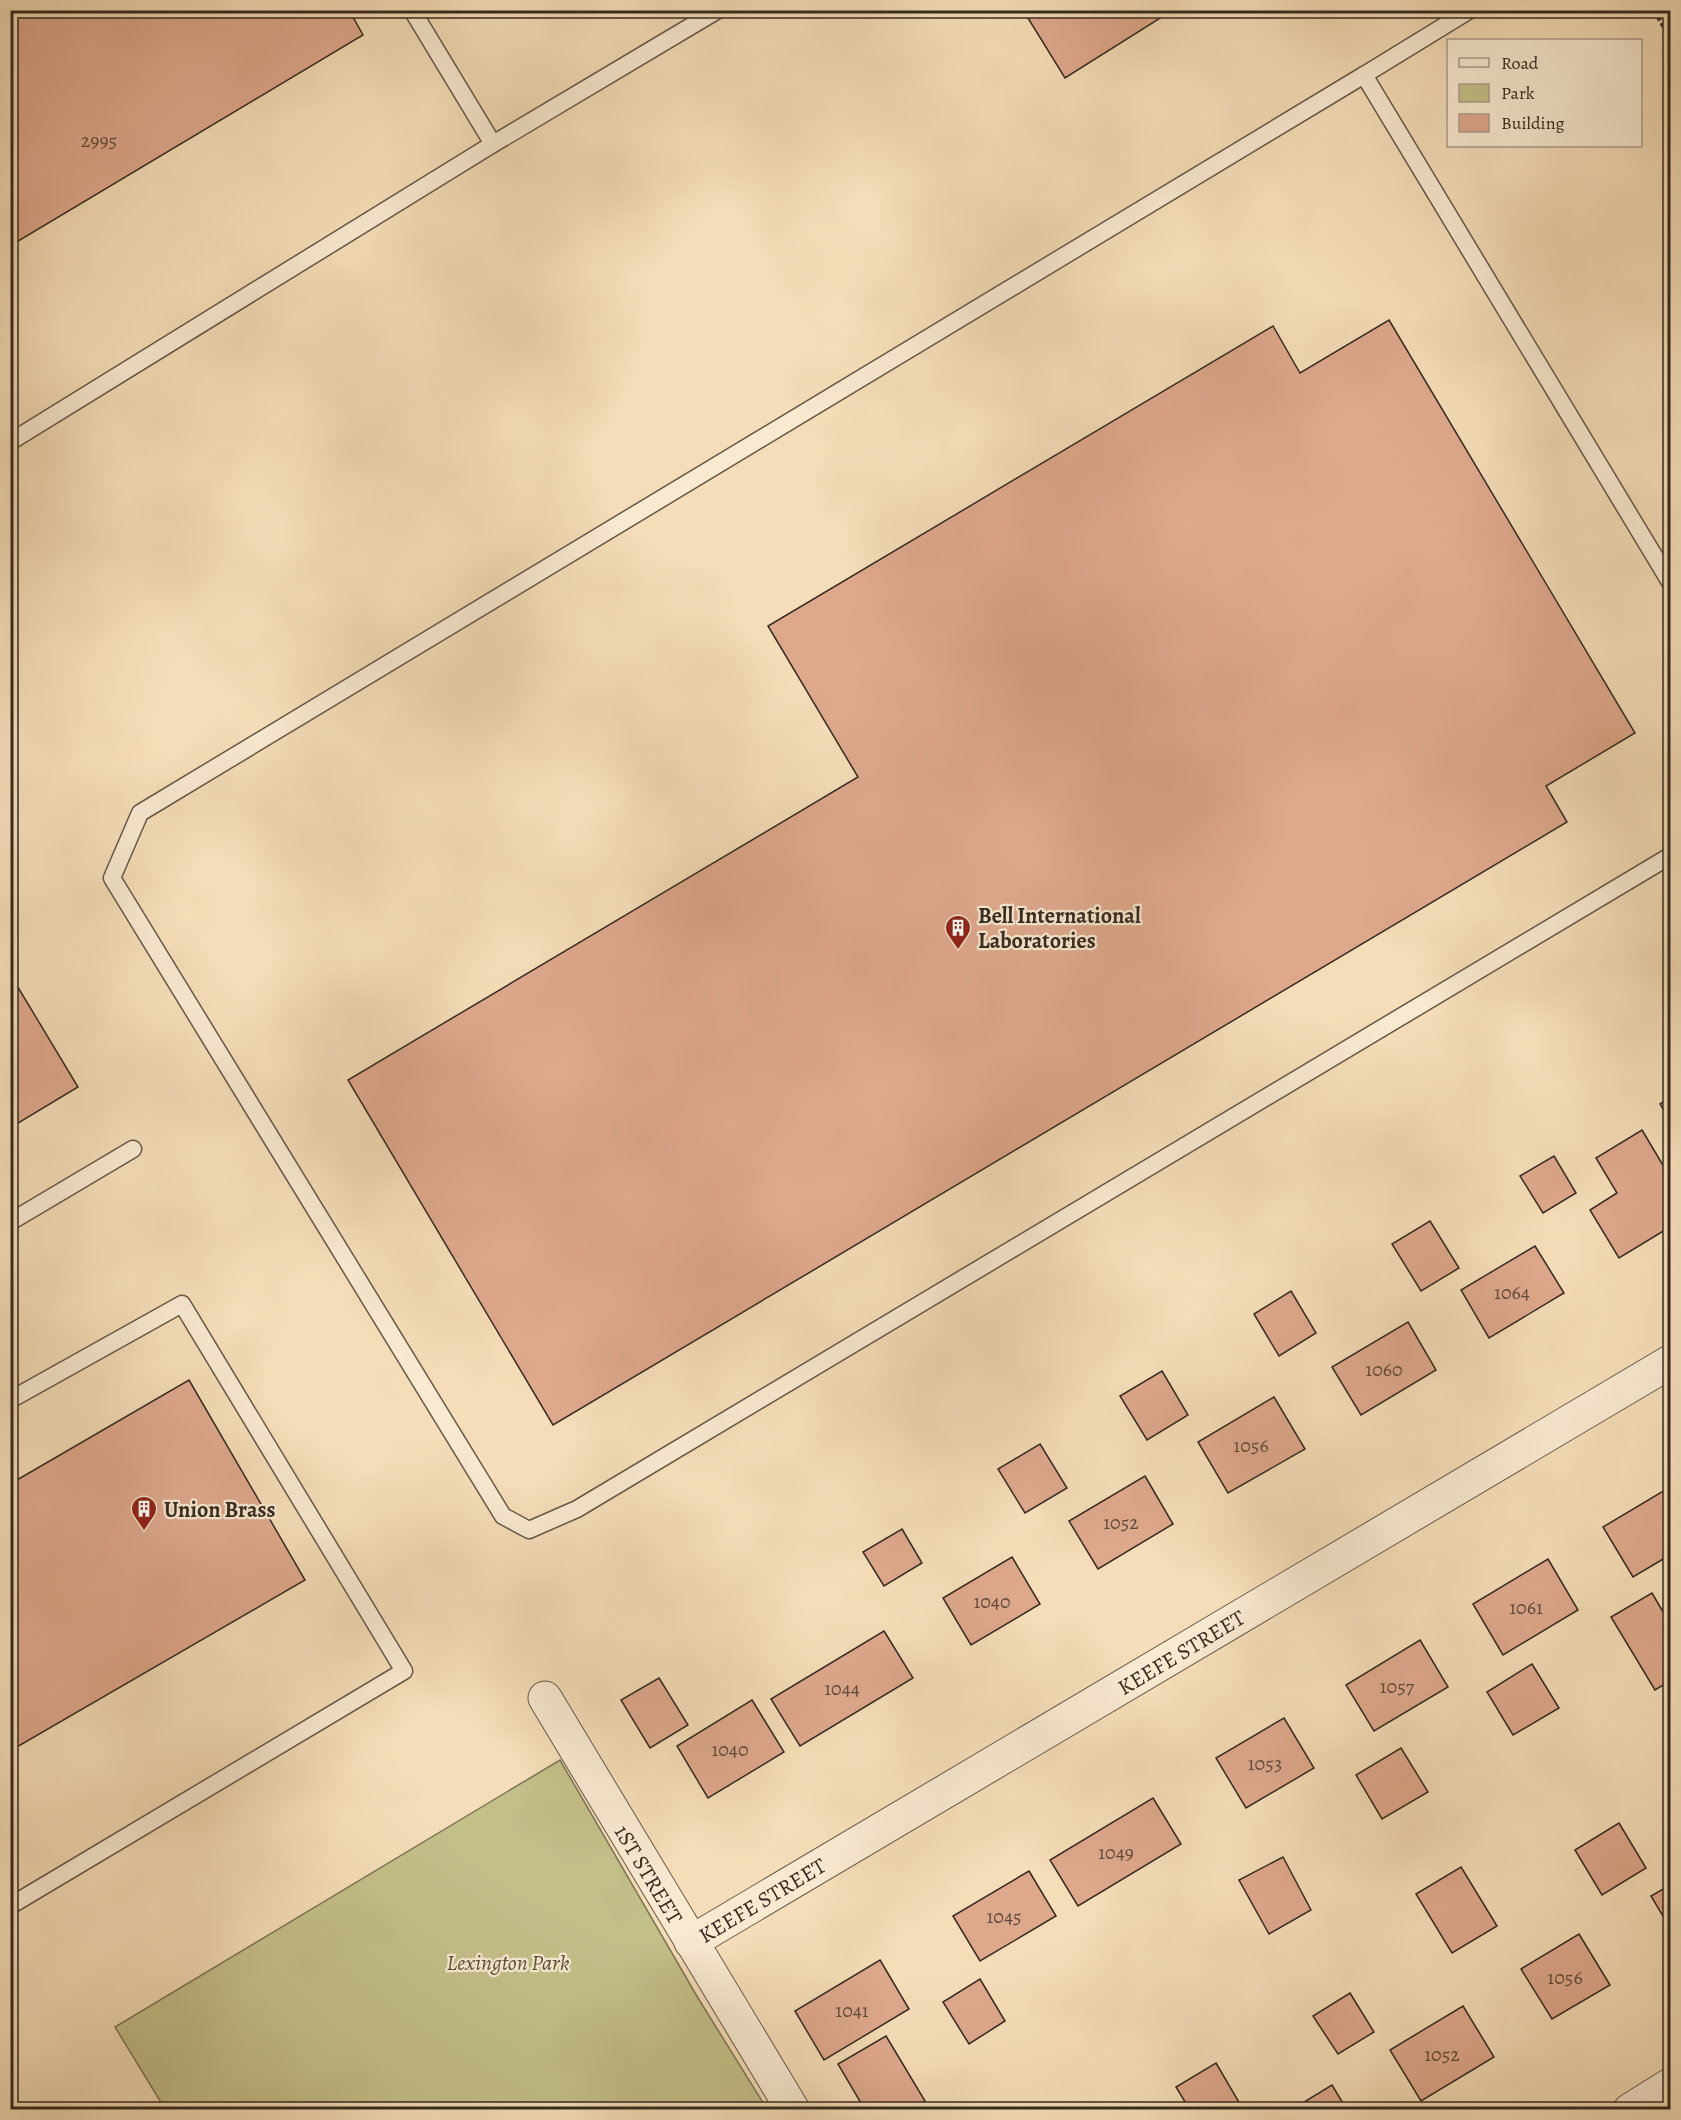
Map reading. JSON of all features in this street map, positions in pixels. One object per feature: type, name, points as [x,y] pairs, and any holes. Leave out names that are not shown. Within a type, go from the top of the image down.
[{"type":"street","name":"KEEFE STREET","points":[[691,1942],[1671,1362]]},
{"type":"street","name":"1ST STREET","points":[[545,1698],[793,2109]]},
{"type":"street","points":[[1630,2109],[1671,2085]]},
{"type":"lane","points":[[412,10],[493,144]]},
{"type":"lane","points":[[10,442],[493,144],[718,10]]},
{"type":"lane","points":[[1470,10],[140,813],[112,878],[503,1516],[529,1530],[588,1503],[1671,856]]},
{"type":"lane","points":[[1364,75],[1671,582]]},
{"type":"lane","points":[[10,1222],[134,1149]]},
{"type":"lane","points":[[10,1400],[182,1304],[404,1671],[10,1906]]},
{"type":"path","points":[[1654,10],[1671,38]]},
{"type":"green space","name":"Lexington Park","points":[[560,1760],[698,1998],[767,2109],[165,2109],[115,2027]]},
{"type":"building","points":[[10,10],[349,10],[363,35],[10,246]]},
{"type":"building","points":[[1023,10],[1173,10],[1065,78]]},
{"type":"building","name":"Bell International Laboratories","points":[[1389,320],[1635,733],[1546,786],[1567,822],[553,1425],[348,1080],[858,777],[768,626],[1273,326],[1300,373]]},
{"type":"building","points":[[10,974],[78,1087],[10,1128]]},
{"type":"building","points":[[1670,1097],[1670,1121],[1660,1104]]},
{"type":"building","points":[[1642,1130],[1670,1177],[1670,1227],[1619,1258],[1590,1210],[1617,1193],[1596,1158]]},
{"type":"building","points":[[1554,1156],[1576,1193],[1543,1213],[1520,1176]]},
{"type":"building","points":[[1430,1221],[1459,1268],[1421,1291],[1392,1244]]},
{"type":"building","points":[[1535,1246],[1564,1293],[1489,1338],[1461,1290]]},
{"type":"building","points":[[1291,1291],[1316,1333],[1279,1356],[1254,1314]]},
{"type":"building","points":[[1408,1322],[1436,1370],[1361,1415],[1332,1367]]},
{"type":"building","points":[[1162,1371],[1188,1415],[1147,1440],[1120,1396]]},
{"type":"building","name":"Union Brass","points":[[189,1380],[305,1580],[10,1751],[10,1484]]},
{"type":"building","points":[[1274,1397],[1305,1449],[1228,1493],[1198,1442]]},
{"type":"building","points":[[1040,1444],[1067,1488],[1025,1513],[998,1469]]},
{"type":"building","points":[[1145,1476],[1173,1524],[1098,1569],[1069,1521]]},
{"type":"building","points":[[1670,1487],[1670,1555],[1633,1577],[1603,1527]]},
{"type":"building","points":[[902,1529],[922,1563],[884,1586],[863,1552]]},
{"type":"building","points":[[1012,1557],[1040,1604],[971,1645],[943,1598]]},
{"type":"building","points":[[1548,1559],[1578,1610],[1503,1655],[1473,1604]]},
{"type":"building","points":[[1652,1593],[1670,1624],[1670,1681],[1655,1690],[1611,1617]]},
{"type":"building","points":[[884,1631],[913,1678],[800,1746],[771,1699]]},
{"type":"building","points":[[1420,1640],[1448,1687],[1374,1731],[1346,1685]]},
{"type":"building","points":[[1532,1664],[1559,1708],[1513,1735],[1487,1692]]},
{"type":"building","points":[[659,1678],[688,1725],[650,1748],[621,1700]]},
{"type":"building","points":[[752,1700],[784,1752],[708,1798],[677,1746]]},
{"type":"building","points":[[1284,1718],[1314,1768],[1246,1808],[1216,1758]]},
{"type":"building","points":[[1401,1748],[1428,1792],[1382,1819],[1356,1775]]},
{"type":"building","points":[[1153,1798],[1181,1844],[1078,1906],[1050,1860]]},
{"type":"building","points":[[1619,1823],[1646,1868],[1602,1895],[1575,1850]]},
{"type":"building","points":[[1283,1857],[1311,1910],[1269,1934],[1239,1880]]},
{"type":"building","points":[[1461,1867],[1497,1926],[1452,1953],[1416,1894]]},
{"type":"building","points":[[1029,1871],[1056,1916],[980,1961],[953,1916]]},
{"type":"building","points":[[1670,1885],[1670,1928],[1651,1896]]},
{"type":"building","points":[[1579,1934],[1610,1985],[1552,2019],[1521,1969]]},
{"type":"building","points":[[880,1960],[909,2009],[824,2060],[795,2011]]},
{"type":"building","points":[[980,1979],[1005,2021],[969,2044],[943,2002]]},
{"type":"building","points":[[1350,1993],[1374,2032],[1338,2054],[1313,2016]]},
{"type":"building","points":[[1463,2006],[1494,2057],[1421,2101],[1390,2050]]},
{"type":"building","points":[[886,2036],[925,2101],[910,2110],[865,2110],[838,2064]]},
{"type":"building","points":[[1216,2063],[1240,2104],[1231,2110],[1190,2110],[1176,2087]]},
{"type":"building","points":[[1332,2085],[1347,2110],[1291,2110]]},
{"type":"place","name":"Bell International Laboratories","points":[[958,951]]},
{"type":"place","name":"Union Brass","points":[[144,1532]]}]
